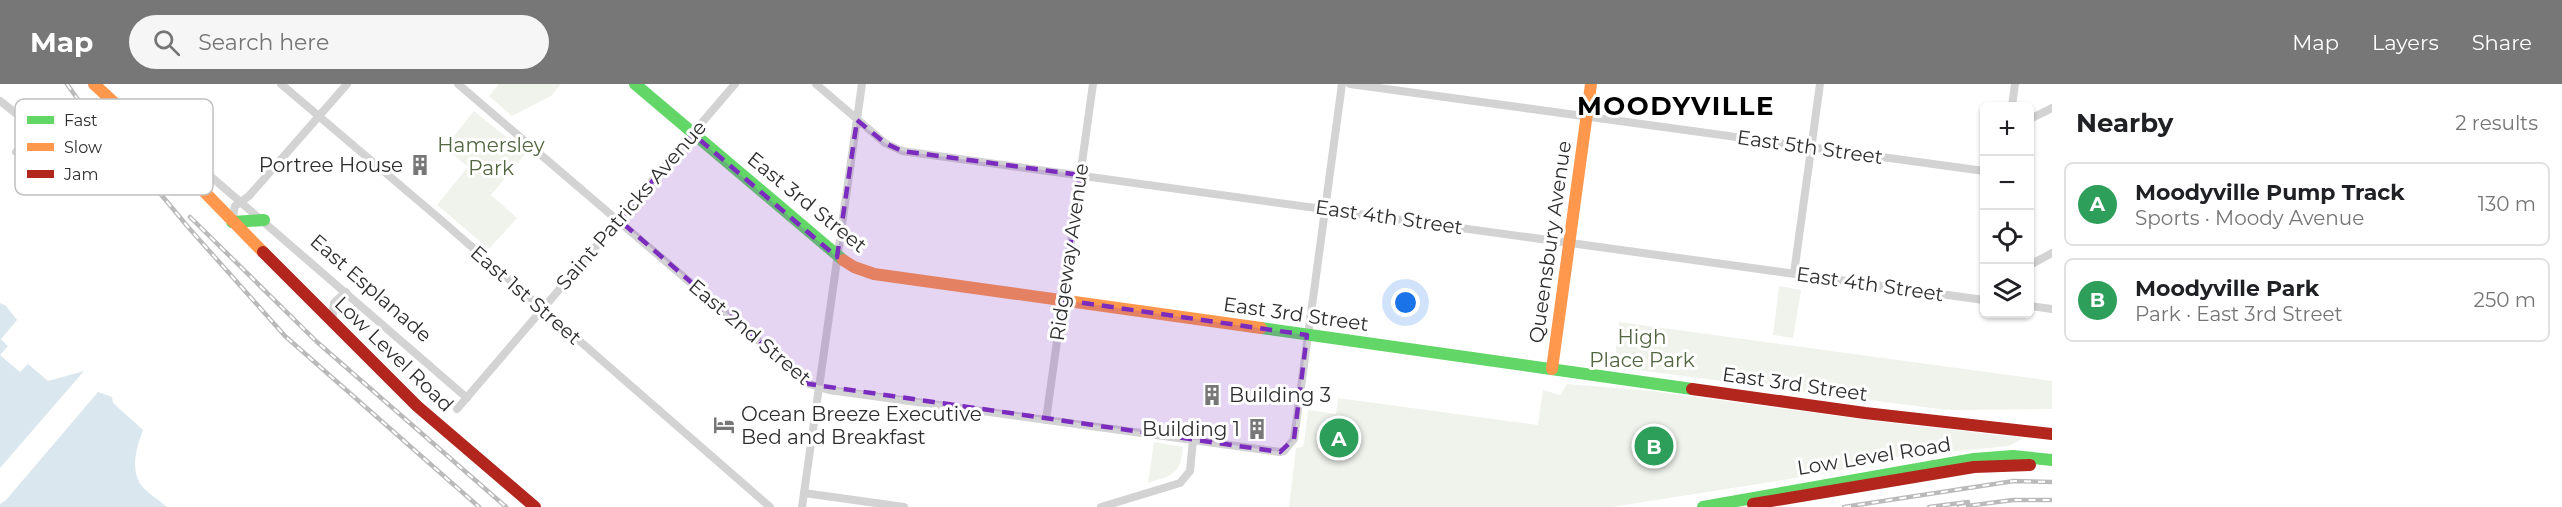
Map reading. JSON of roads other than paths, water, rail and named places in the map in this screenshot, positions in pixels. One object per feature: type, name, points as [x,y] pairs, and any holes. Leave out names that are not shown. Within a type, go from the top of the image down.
[{"type":"street","name":"East Esplanade","points":[[94,84],[110,99]]},
{"type":"street","name":"East 1st Street","points":[[281,84],[770,507]]},
{"type":"street","points":[[264,220],[232,222],[235,206],[240,200],[249,196],[347,84]]},
{"type":"street","name":"East 2nd Street","points":[[458,84],[809,384],[818,388],[1280,452],[1287,448],[1294,439],[1307,335]]},
{"type":"street","name":"East 3rd Street","points":[[635,84],[839,257],[854,267],[874,274],[1865,414],[2052,434]]},
{"type":"street","name":"Saint Patricks Avenue","points":[[457,409],[735,84]]},
{"type":"street","name":"East 4th Street","points":[[816,84],[889,146],[902,150],[1980,299]]},
{"type":"street","points":[[802,507],[862,84]]},
{"type":"street","name":"Ridgeway Avenue","points":[[1046,420],[1093,84]]},
{"type":"street","points":[[1307,335],[1342,84]]},
{"type":"street","name":"East 5th Street","points":[[1350,84],[1980,170]]},
{"type":"street","name":"Queensbury Avenue","points":[[1552,369],[1591,84]]},
{"type":"street","points":[[1794,273],[1820,84]]},
{"type":"street","points":[[2013,102],[2015,84]]},
{"type":"street","points":[[0,101],[15,112]]},
{"type":"street","points":[[2034,117],[2052,108]]},
{"type":"street","name":"East Esplanade","points":[[213,178],[467,398]]},
{"type":"street","name":"East Esplanade","points":[[207,195],[232,222]]},
{"type":"street","points":[[249,196],[249,207]]},
{"type":"street","name":"Low Level Road","points":[[232,222],[432,420],[535,507]]},
{"type":"street","points":[[2032,264],[2052,253]]},
{"type":"street","points":[[332,322],[334,303],[346,292]]},
{"type":"street","points":[[2034,307],[2052,309]]},
{"type":"street","points":[[1101,507],[1180,483],[1190,471],[1193,440]]},
{"type":"street","name":"Low Level Road","points":[[1704,507],[1808,486],[1959,461],[2012,457],[2052,462]]},
{"type":"street","name":"Low Level Road","points":[[1737,507],[1974,467],[2052,462]]},
{"type":"street","points":[[804,492],[904,507]]},
{"type":"railway","points":[[67,84],[78,99]]},
{"type":"railway","points":[[161,195],[285,336],[479,507]]},
{"type":"railway","points":[[190,217],[317,342],[506,507]]},
{"type":"railway","points":[[1844,507],[2014,481],[2052,482]]},
{"type":"railway","points":[[1959,507],[2013,500],[2052,500]]},
{"type":"railway","points":[[1929,507],[1968,502]]},
{"type":"place","name":"Portree House","points":[[420,165]]},
{"type":"place","name":"Building 3","points":[[1212,395]]},
{"type":"place","name":"Ocean Breeze Executive Bed and Breakfast","points":[[724,425]]},
{"type":"place","name":"Building 1","points":[[1257,429]]},
{"type":"place","name":"Moodyville Pump Track","points":[[1339,438]]},
{"type":"place","name":"Moodyville Park","points":[[1654,446]]},
{"type":"district","name":"MOODYVILLE","points":[[1676,106]]},
{"type":"park label","name":"Hamersley Park","points":[[491,156]]},
{"type":"park label","name":"High Place Park","points":[[1642,348]]}]
